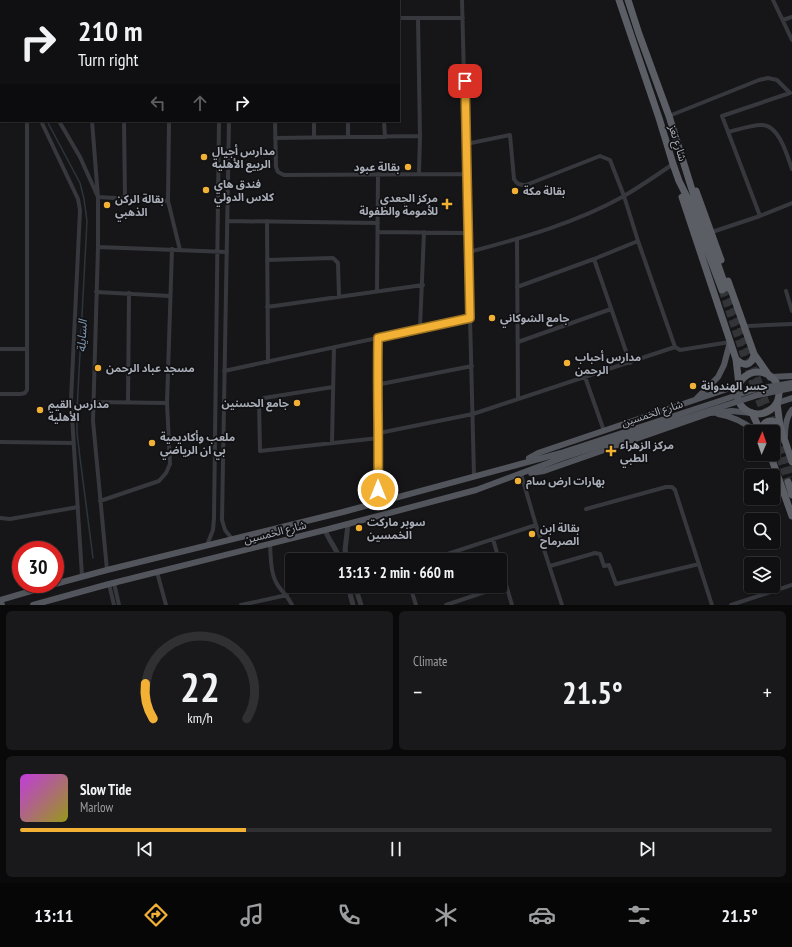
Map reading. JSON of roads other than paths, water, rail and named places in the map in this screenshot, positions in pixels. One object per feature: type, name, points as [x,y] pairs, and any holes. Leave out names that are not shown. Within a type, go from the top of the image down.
[{"type":"highway","name":"شارع تعز","points":[[619,0],[660,118],[679,181],[687,197],[724,289],[669,116],[628,0]]},
{"type":"highway","points":[[632,36],[639,34]]},
{"type":"highway","points":[[689,179],[698,194],[754,354],[770,377]]},
{"type":"highway","points":[[679,181],[683,199],[736,359],[739,385],[737,395],[739,402],[744,409],[752,413],[765,413],[772,409],[779,396],[775,381],[762,373],[754,373],[744,378],[739,385]]},
{"type":"highway","points":[[736,359],[740,363],[750,363],[754,354]]},
{"type":"highway","points":[[776,403],[780,425]]},
{"type":"highway","points":[[752,413],[758,425]]},
{"type":"highway","points":[[764,425],[767,421],[772,420],[779,425]]},
{"type":"highway","points":[[780,426],[792,462]]},
{"type":"highway","points":[[772,461],[792,516]]},
{"type":"highway","points":[[788,482],[792,494]]},
{"type":"main road","points":[[695,400],[718,377],[724,365],[730,342]]},
{"type":"main road","points":[[770,377],[792,376]]},
{"type":"main road","name":"شارع الخمسين","points":[[33,605],[476,490],[522,474],[562,455],[756,390],[792,383]]},
{"type":"main road","name":"شارع الخمسين","points":[[518,464],[538,454],[739,385]]},
{"type":"main road","name":"شارع الخمسين","points":[[64,581],[378,503],[518,464],[562,455],[758,395],[792,388]]},
{"type":"main road","points":[[704,397],[709,399],[712,403],[710,413],[734,418],[745,422],[748,425]]},
{"type":"main road","points":[[776,403],[792,398]]},
{"type":"main road","points":[[784,440],[785,426],[792,410]]},
{"type":"main road","name":"شارع الخمسين","points":[[522,474],[544,471],[710,413],[732,411],[752,413]]},
{"type":"main road","points":[[343,512],[348,524]]},
{"type":"main road","name":"شارع الخمسين","points":[[0,600],[24,593]]},
{"type":"main road","points":[[0,600],[2,605]]},
{"type":"street","points":[[462,0],[474,476]]},
{"type":"street","points":[[773,0],[792,40]]},
{"type":"street","points":[[783,20],[792,17]]},
{"type":"street","points":[[400,18],[463,18]]},
{"type":"street","points":[[418,18],[420,136],[419,174]]},
{"type":"street","points":[[669,116],[759,80],[768,78],[777,80],[790,93],[722,116],[760,216]]},
{"type":"street","points":[[0,394],[21,394],[25,393],[27,390],[27,122]]},
{"type":"street","points":[[41,122],[78,199],[80,210],[71,400],[82,576]]},
{"type":"street","points":[[60,122],[80,157],[98,197]]},
{"type":"street","points":[[92,122],[98,197],[93,421],[107,570]]},
{"type":"street","points":[[124,122],[125,198]]},
{"type":"street","points":[[169,122],[168,201],[180,250]]},
{"type":"street","points":[[207,545],[213,530],[214,518],[219,122]]},
{"type":"street","points":[[229,122],[222,520],[225,530],[233,540]]},
{"type":"street","points":[[275,122],[276,166],[278,172],[284,175],[467,174]]},
{"type":"street","points":[[314,122],[314,137]]},
{"type":"street","points":[[348,122],[348,137]]},
{"type":"street","points":[[384,122],[385,137]]},
{"type":"street","points":[[728,132],[762,124],[769,127],[774,130],[778,136],[792,169]]},
{"type":"street","points":[[466,144],[510,134],[514,179],[516,183],[521,185],[526,185],[600,156],[610,160],[624,196],[675,347],[680,350],[730,342]]},
{"type":"street","points":[[276,138],[420,136]]},
{"type":"street","points":[[469,252],[517,240],[571,221],[624,196],[673,164]]},
{"type":"street","points":[[377,290],[378,174]]},
{"type":"street","points":[[98,197],[168,201]]},
{"type":"street","points":[[712,232],[760,216],[792,203]]},
{"type":"street","points":[[227,221],[378,223]]},
{"type":"street","points":[[267,222],[268,362]]},
{"type":"street","points":[[378,232],[468,233]]},
{"type":"street","points":[[420,328],[424,232]]},
{"type":"street","points":[[517,240],[518,398]]},
{"type":"street","points":[[517,287],[638,241]]},
{"type":"street","points":[[98,246],[227,252]]},
{"type":"street","points":[[100,501],[159,481],[166,473],[170,464],[167,403],[172,249]]},
{"type":"street","points":[[268,260],[333,258],[338,263],[339,296]]},
{"type":"street","points":[[594,259],[630,363]]},
{"type":"street","points":[[268,308],[423,284]]},
{"type":"street","points":[[786,291],[792,311]]},
{"type":"street","points":[[96,292],[170,296]]},
{"type":"street","points":[[128,293],[128,402]]},
{"type":"street","points":[[518,342],[611,309]]},
{"type":"street","points":[[224,371],[470,318]]},
{"type":"street","points":[[744,328],[748,326],[792,324]]},
{"type":"street","points":[[378,338],[376,385],[379,432],[378,503]]},
{"type":"street","points":[[332,443],[334,347]]},
{"type":"street","points":[[379,432],[473,414],[675,347]]},
{"type":"street","points":[[0,349],[27,349]]},
{"type":"street","points":[[376,385],[472,366]]},
{"type":"street","points":[[585,377],[604,431]]},
{"type":"street","points":[[333,387],[264,398],[261,400],[259,403],[260,451],[379,438]]},
{"type":"street","points":[[93,402],[167,403]]},
{"type":"street","points":[[215,423],[224,423]]},
{"type":"street","points":[[0,442],[74,443]]},
{"type":"street","points":[[522,474],[536,525],[562,605]]},
{"type":"street","points":[[586,509],[666,487],[674,488],[712,605]]},
{"type":"street","points":[[0,518],[10,519],[78,507]]},
{"type":"street","points":[[346,553],[348,524]]},
{"type":"street","points":[[451,553],[536,525]]},
{"type":"street","points":[[325,530],[328,539],[338,553]]},
{"type":"street","points":[[493,540],[497,553]]},
{"type":"street","points":[[270,544],[271,568],[278,586],[287,595],[292,605]]},
{"type":"street","points":[[550,566],[596,553],[600,554],[604,566],[609,565],[616,584],[699,564]]},
{"type":"street","points":[[157,572],[166,605]]},
{"type":"street","points":[[112,584],[114,605]]},
{"type":"street","points":[[112,584],[119,605]]},
{"type":"street","points":[[731,605],[792,585]]},
{"type":"street","points":[[507,588],[512,605]]},
{"type":"street","points":[[350,593],[353,605]]},
{"type":"street","points":[[357,593],[361,605]]},
{"type":"street","points":[[412,593],[416,605]]},
{"type":"street","points":[[446,605],[482,593]]},
{"type":"street","points":[[241,605],[287,595]]},
{"type":"street","points":[[464,599],[465,605]]},
{"type":"waterway","name":"السايلة","points":[[48,122],[80,183],[87,221],[77,433],[93,558]]},
{"type":"tunnel","points":[[726,288],[792,477]]},
{"type":"tunnel","points":[[722,290],[756,393],[768,425]]},
{"type":"tunnel","points":[[780,459],[788,482]]},
{"type":"place","name":"مدارس أجيال الربيع الأهلية","points":[[204,157]]},
{"type":"place","name":"بقالة عبود","points":[[408,167]]},
{"type":"place","name":"فندق هاي كلاس الدولي","points":[[206,190]]},
{"type":"place","name":"بقالة مكة","points":[[515,191]]},
{"type":"place","name":"مركز الجعدي للأمومة والطفولة","points":[[447,204]]},
{"type":"place","name":"بقالة الركن الذهبي","points":[[107,205]]},
{"type":"place","name":"جامع الشوكاني","points":[[492,318]]},
{"type":"place","name":"مدارس أحباب الرحمن","points":[[567,363]]},
{"type":"place","name":"مسجد عباد الرحمن","points":[[98,368]]},
{"type":"place","name":"جسر الهندوانة","points":[[693,386]]},
{"type":"place","name":"جامع الحسنين","points":[[297,403]]},
{"type":"place","name":"مدارس القيم الأهلية","points":[[40,410]]},
{"type":"place","name":"ملعب وأكاديمية بي ان الرياضي","points":[[152,443]]},
{"type":"place","name":"مركز الزهراء الطبي","points":[[611,451]]},
{"type":"place","name":"بهارات ارض سام","points":[[518,481]]},
{"type":"place","name":"سوبر ماركت الخمسين","points":[[359,528]]},
{"type":"place","name":"بقالة ابن الصرماح","points":[[532,534]]}]
